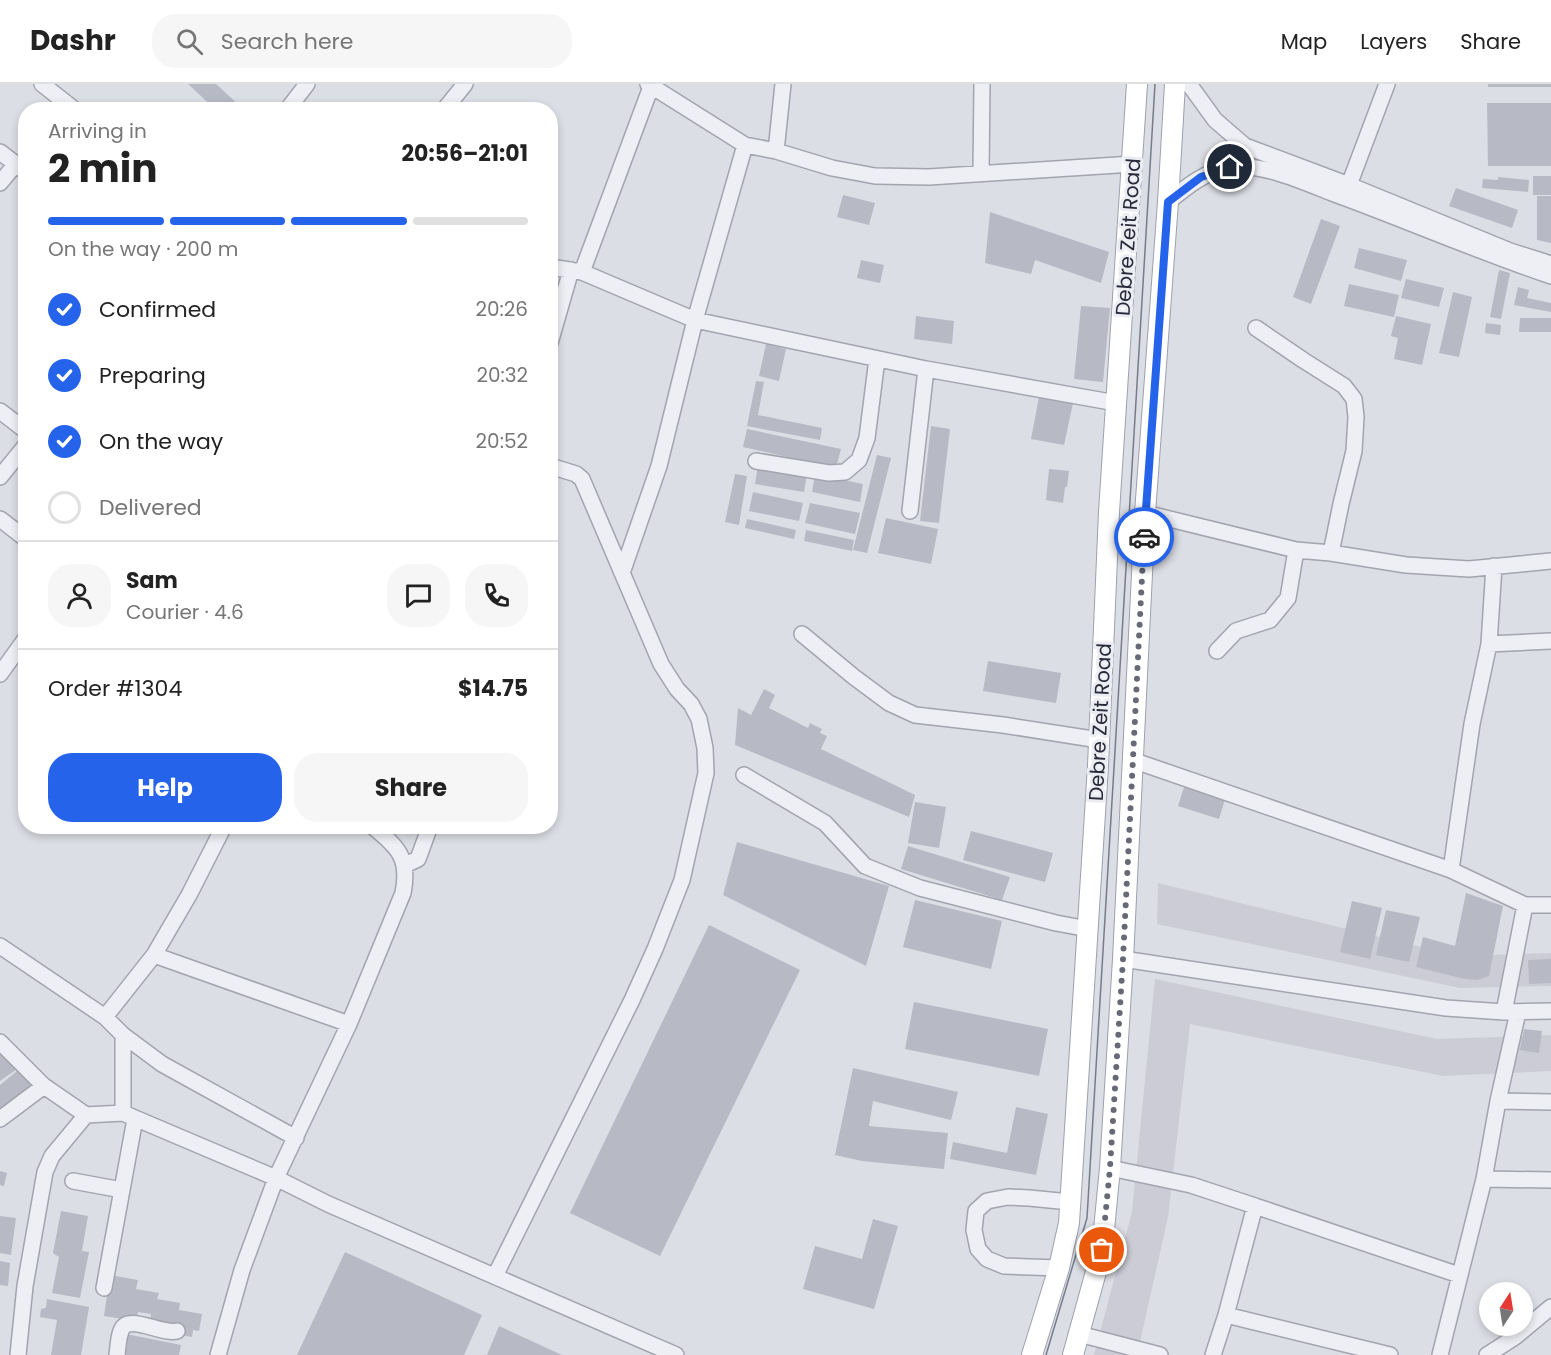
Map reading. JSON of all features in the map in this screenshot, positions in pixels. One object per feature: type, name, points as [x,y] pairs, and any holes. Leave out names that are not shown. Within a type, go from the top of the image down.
[{"type":"main road","name":"Debre Zeit Road","points":[[1032,1355],[1059,1268],[1069,1223],[1100,740],[1109,512],[1137,84]]},
{"type":"main road","name":"Debre Zeit Road","points":[[1073,1355],[1102,1250],[1110,1168],[1123,959],[1145,513],[1168,202],[1174,84]]},
{"type":"street","points":[[42,84],[65,102]]},
{"type":"street","points":[[293,102],[307,84]]},
{"type":"street","points":[[450,102],[465,84]]},
{"type":"street","points":[[776,151],[783,84]]},
{"type":"street","points":[[981,173],[982,84]]},
{"type":"street","points":[[1189,84],[1215,120],[1245,146],[1349,185],[1367,199],[1505,261],[1551,276]]},
{"type":"street","points":[[1349,185],[1387,84]]},
{"type":"street","points":[[558,321],[651,85],[745,145],[776,151],[832,168],[875,176],[929,177],[1133,164]]},
{"type":"street","points":[[622,573],[659,466],[695,320],[745,145]]},
{"type":"street","points":[[0,152],[18,167]]},
{"type":"street","points":[[1168,202],[1201,177],[1230,167],[1255,167],[1367,199],[1551,264]]},
{"type":"street","points":[[0,183],[18,170]]},
{"type":"street","points":[[558,268],[576,271],[695,320],[926,369],[1116,403]]},
{"type":"street","points":[[1256,328],[1344,386],[1354,399],[1356,417],[1354,451],[1331,553]]},
{"type":"street","points":[[756,461],[829,473],[845,472],[860,460],[867,438],[877,359]]},
{"type":"street","points":[[910,511],[926,369]]},
{"type":"street","points":[[0,411],[18,425]]},
{"type":"street","points":[[0,477],[18,455]]},
{"type":"street","points":[[495,1276],[655,949],[682,880],[706,773],[705,748],[699,719],[661,664],[582,479],[576,474],[558,468]]},
{"type":"street","points":[[1145,513],[1296,550],[1427,566],[1469,570],[1551,561]]},
{"type":"street","points":[[0,519],[18,533]]},
{"type":"street","points":[[1217,651],[1236,631],[1270,620],[1288,598],[1296,550]]},
{"type":"street","points":[[1451,870],[1472,724],[1489,644],[1494,566]]},
{"type":"street","points":[[802,634],[889,703],[915,715],[1004,725],[1100,740]]},
{"type":"street","points":[[1489,644],[1551,641]]},
{"type":"street","points":[[0,674],[18,649]]},
{"type":"street","points":[[1132,760],[1451,870],[1525,905],[1551,905]]},
{"type":"street","points":[[744,775],[825,823],[866,866],[920,888],[1088,929]]},
{"type":"street","points":[[105,1017],[154,955],[221,834]]},
{"type":"street","points":[[218,1355],[242,1270],[276,1178],[297,1138],[349,1024],[403,893],[406,879],[405,865],[396,849],[382,834]]},
{"type":"street","points":[[405,865],[418,859],[427,834]]},
{"type":"street","points":[[1440,1355],[1484,1179],[1498,1101],[1525,905]]},
{"type":"street","points":[[0,946],[105,1017],[123,1035],[162,1064],[297,1138]]},
{"type":"street","points":[[154,955],[349,1024]]},
{"type":"street","points":[[1123,959],[1446,1008],[1511,1012],[1551,1011]]},
{"type":"street","points":[[104,1288],[122,1190],[129,1116],[123,1035]]},
{"type":"street","points":[[0,1042],[44,1086],[87,1115],[129,1116],[276,1178],[328,1204],[676,1355]]},
{"type":"street","points":[[0,1119],[44,1086]]},
{"type":"street","points":[[1498,1101],[1551,1102]]},
{"type":"street","points":[[18,1355],[25,1286],[45,1172],[52,1156],[87,1115]]},
{"type":"street","points":[[1110,1168],[1191,1185],[1459,1275]]},
{"type":"street","points":[[1484,1179],[1551,1180]]},
{"type":"street","points":[[74,1181],[122,1190]]},
{"type":"street","points":[[1059,1268],[1004,1266],[987,1259],[978,1249],[974,1230],[976,1212],[987,1201],[1008,1197],[1070,1202]]},
{"type":"street","points":[[1213,1355],[1255,1206]]},
{"type":"street","points":[[1487,1355],[1515,1337],[1551,1307]]},
{"type":"street","points":[[1226,1315],[1390,1355]]},
{"type":"street","points":[[117,1355],[121,1330],[125,1325],[133,1322],[170,1333],[177,1331]]},
{"type":"street","points":[[1079,1334],[1160,1355]]},
{"type":"shaded area","points":[[1158,883],[1458,956],[1551,953],[1551,986],[1460,988],[1157,924]]},
{"type":"shaded area","points":[[1155,979],[1437,1039],[1551,1035],[1551,1071],[1443,1076],[1190,1024],[1168,1217],[1137,1355],[1094,1355],[1132,1212]]},
{"type":"building","points":[[188,84],[216,84],[236,102],[207,102]]},
{"type":"building","points":[[1488,84],[1551,84],[1551,87],[1488,87]]},
{"type":"building","points":[[1487,103],[1551,103],[1551,166],[1488,166]]},
{"type":"building","points":[[1533,176],[1551,176],[1551,195],[1533,195]]},
{"type":"building","points":[[1498,177],[1529,180],[1528,192],[1482,188],[1483,179],[1498,180]]},
{"type":"building","points":[[1456,188],[1518,210],[1512,228],[1449,206]]},
{"type":"building","points":[[843,195],[875,203],[869,225],[837,217]]},
{"type":"building","points":[[1537,196],[1551,196],[1551,243],[1537,240]]},
{"type":"building","points":[[990,212],[1109,252],[1101,283],[1035,260],[1031,274],[985,263]]},
{"type":"building","points":[[1321,219],[1340,226],[1311,304],[1293,297]]},
{"type":"building","points":[[1359,248],[1407,260],[1401,281],[1354,268]]},
{"type":"building","points":[[861,260],[884,265],[880,283],[857,278]]},
{"type":"building","points":[[1499,270],[1510,273],[1501,319],[1490,317]]},
{"type":"building","points":[[1406,279],[1444,288],[1439,307],[1401,298]]},
{"type":"building","points":[[1349,284],[1399,295],[1394,317],[1344,306]]},
{"type":"building","points":[[1518,287],[1529,290],[1527,298],[1551,303],[1551,312],[1514,305]]},
{"type":"building","points":[[1453,292],[1472,297],[1459,357],[1439,353]]},
{"type":"building","points":[[1081,306],[1110,308],[1103,382],[1074,379]]},
{"type":"building","points":[[916,316],[954,321],[952,344],[914,339]]},
{"type":"building","points":[[1396,316],[1431,324],[1422,365],[1394,359],[1398,338],[1391,336]]},
{"type":"building","points":[[1520,318],[1551,318],[1551,332],[1519,332]]},
{"type":"building","points":[[1486,323],[1501,325],[1500,335],[1485,333]]},
{"type":"building","points":[[766,344],[786,349],[779,381],[759,376]]},
{"type":"building","points":[[756,381],[764,382],[758,415],[822,428],[820,440],[747,426]]},
{"type":"building","points":[[1039,397],[1073,403],[1064,445],[1031,439]]},
{"type":"building","points":[[931,426],[950,429],[939,523],[920,521]]},
{"type":"building","points":[[747,429],[841,449],[836,468],[743,447]]},
{"type":"building","points":[[877,455],[891,458],[867,553],[853,550]]},
{"type":"building","points":[[758,465],[807,473],[804,492],[755,484]]},
{"type":"building","points":[[1049,469],[1069,471],[1063,503],[1046,500]]},
{"type":"building","points":[[735,474],[747,476],[739,525],[725,522]]},
{"type":"building","points":[[815,474],[863,484],[860,502],[812,492]]},
{"type":"building","points":[[753,492],[803,503],[799,521],[749,511]]},
{"type":"building","points":[[810,503],[860,513],[855,534],[805,523]]},
{"type":"building","points":[[886,518],[938,529],[931,564],[878,553]]},
{"type":"building","points":[[747,519],[796,530],[794,539],[745,528]]},
{"type":"building","points":[[806,530],[854,540],[852,551],[804,541]]},
{"type":"building","points":[[988,661],[1061,673],[1056,703],[983,691]]},
{"type":"building","points":[[764,689],[775,695],[769,708],[808,728],[810,723],[822,729],[820,733],[827,736],[821,749],[915,795],[909,817],[735,745],[738,708],[751,715]]},
{"type":"building","points":[[1185,784],[1226,796],[1219,819],[1178,806]]},
{"type":"building","points":[[915,802],[946,807],[939,848],[908,843]]},
{"type":"building","points":[[971,831],[1053,853],[1045,882],[963,860]]},
{"type":"building","points":[[737,842],[889,886],[866,966],[723,895]]},
{"type":"building","points":[[908,846],[1010,877],[1002,900],[901,869]]},
{"type":"building","points":[[1466,893],[1503,906],[1489,976],[1478,980],[1465,979],[1416,967],[1423,937],[1455,946]]},
{"type":"building","points":[[915,900],[1002,921],[991,969],[903,947]]},
{"type":"building","points":[[1352,901],[1382,908],[1370,959],[1340,952]]},
{"type":"building","points":[[1386,910],[1420,917],[1409,962],[1376,955]]},
{"type":"building","points":[[709,925],[800,970],[660,1256],[570,1213]]},
{"type":"building","points":[[1551,959],[1551,983],[1529,984],[1528,960]]},
{"type":"building","points":[[914,1002],[1048,1029],[1039,1076],[905,1049]]},
{"type":"building","points":[[1524,1029],[1542,1031],[1539,1053],[1520,1050]]},
{"type":"building","points":[[0,1050],[20,1067],[0,1081]]},
{"type":"building","points":[[23,1066],[39,1084],[0,1109],[0,1085]]},
{"type":"building","points":[[853,1068],[958,1092],[951,1120],[873,1101],[869,1126],[948,1133],[944,1169],[862,1161],[835,1155]]},
{"type":"building","points":[[1016,1107],[1048,1114],[1036,1175],[950,1159],[953,1142],[1007,1153]]},
{"type":"building","points":[[0,1171],[7,1173],[4,1186],[0,1185]]},
{"type":"building","points":[[61,1211],[88,1216],[82,1251],[89,1252],[80,1298],[52,1293],[59,1257],[53,1253]]},
{"type":"building","points":[[0,1216],[16,1218],[11,1255],[0,1253]]},
{"type":"building","points":[[873,1219],[898,1226],[874,1309],[803,1289],[815,1246],[862,1259]]},
{"type":"building","points":[[345,1252],[482,1315],[464,1355],[297,1355]]},
{"type":"building","points":[[0,1261],[10,1263],[8,1286],[0,1285]]},
{"type":"building","points":[[110,1275],[138,1280],[136,1289],[159,1293],[157,1299],[180,1303],[179,1310],[202,1314],[199,1331],[193,1330],[192,1337],[170,1333],[150,1322],[151,1314],[138,1312],[136,1321],[104,1316]]},
{"type":"building","points":[[47,1299],[89,1307],[81,1355],[51,1355],[57,1320],[40,1317],[41,1309],[46,1308]]},
{"type":"building","points":[[499,1326],[562,1355],[487,1355]]},
{"type":"building","points":[[126,1334],[181,1345],[179,1355],[122,1355]]},
{"type":"tram line","points":[[1046,1355],[1087,1218],[1155,84]]},
{"type":"way so far","points":[[1102,1250],[1110,1168],[1123,959],[1144,537]]},
{"type":"route","points":[[1144,537],[1168,202],[1201,177],[1230,167]]}]
